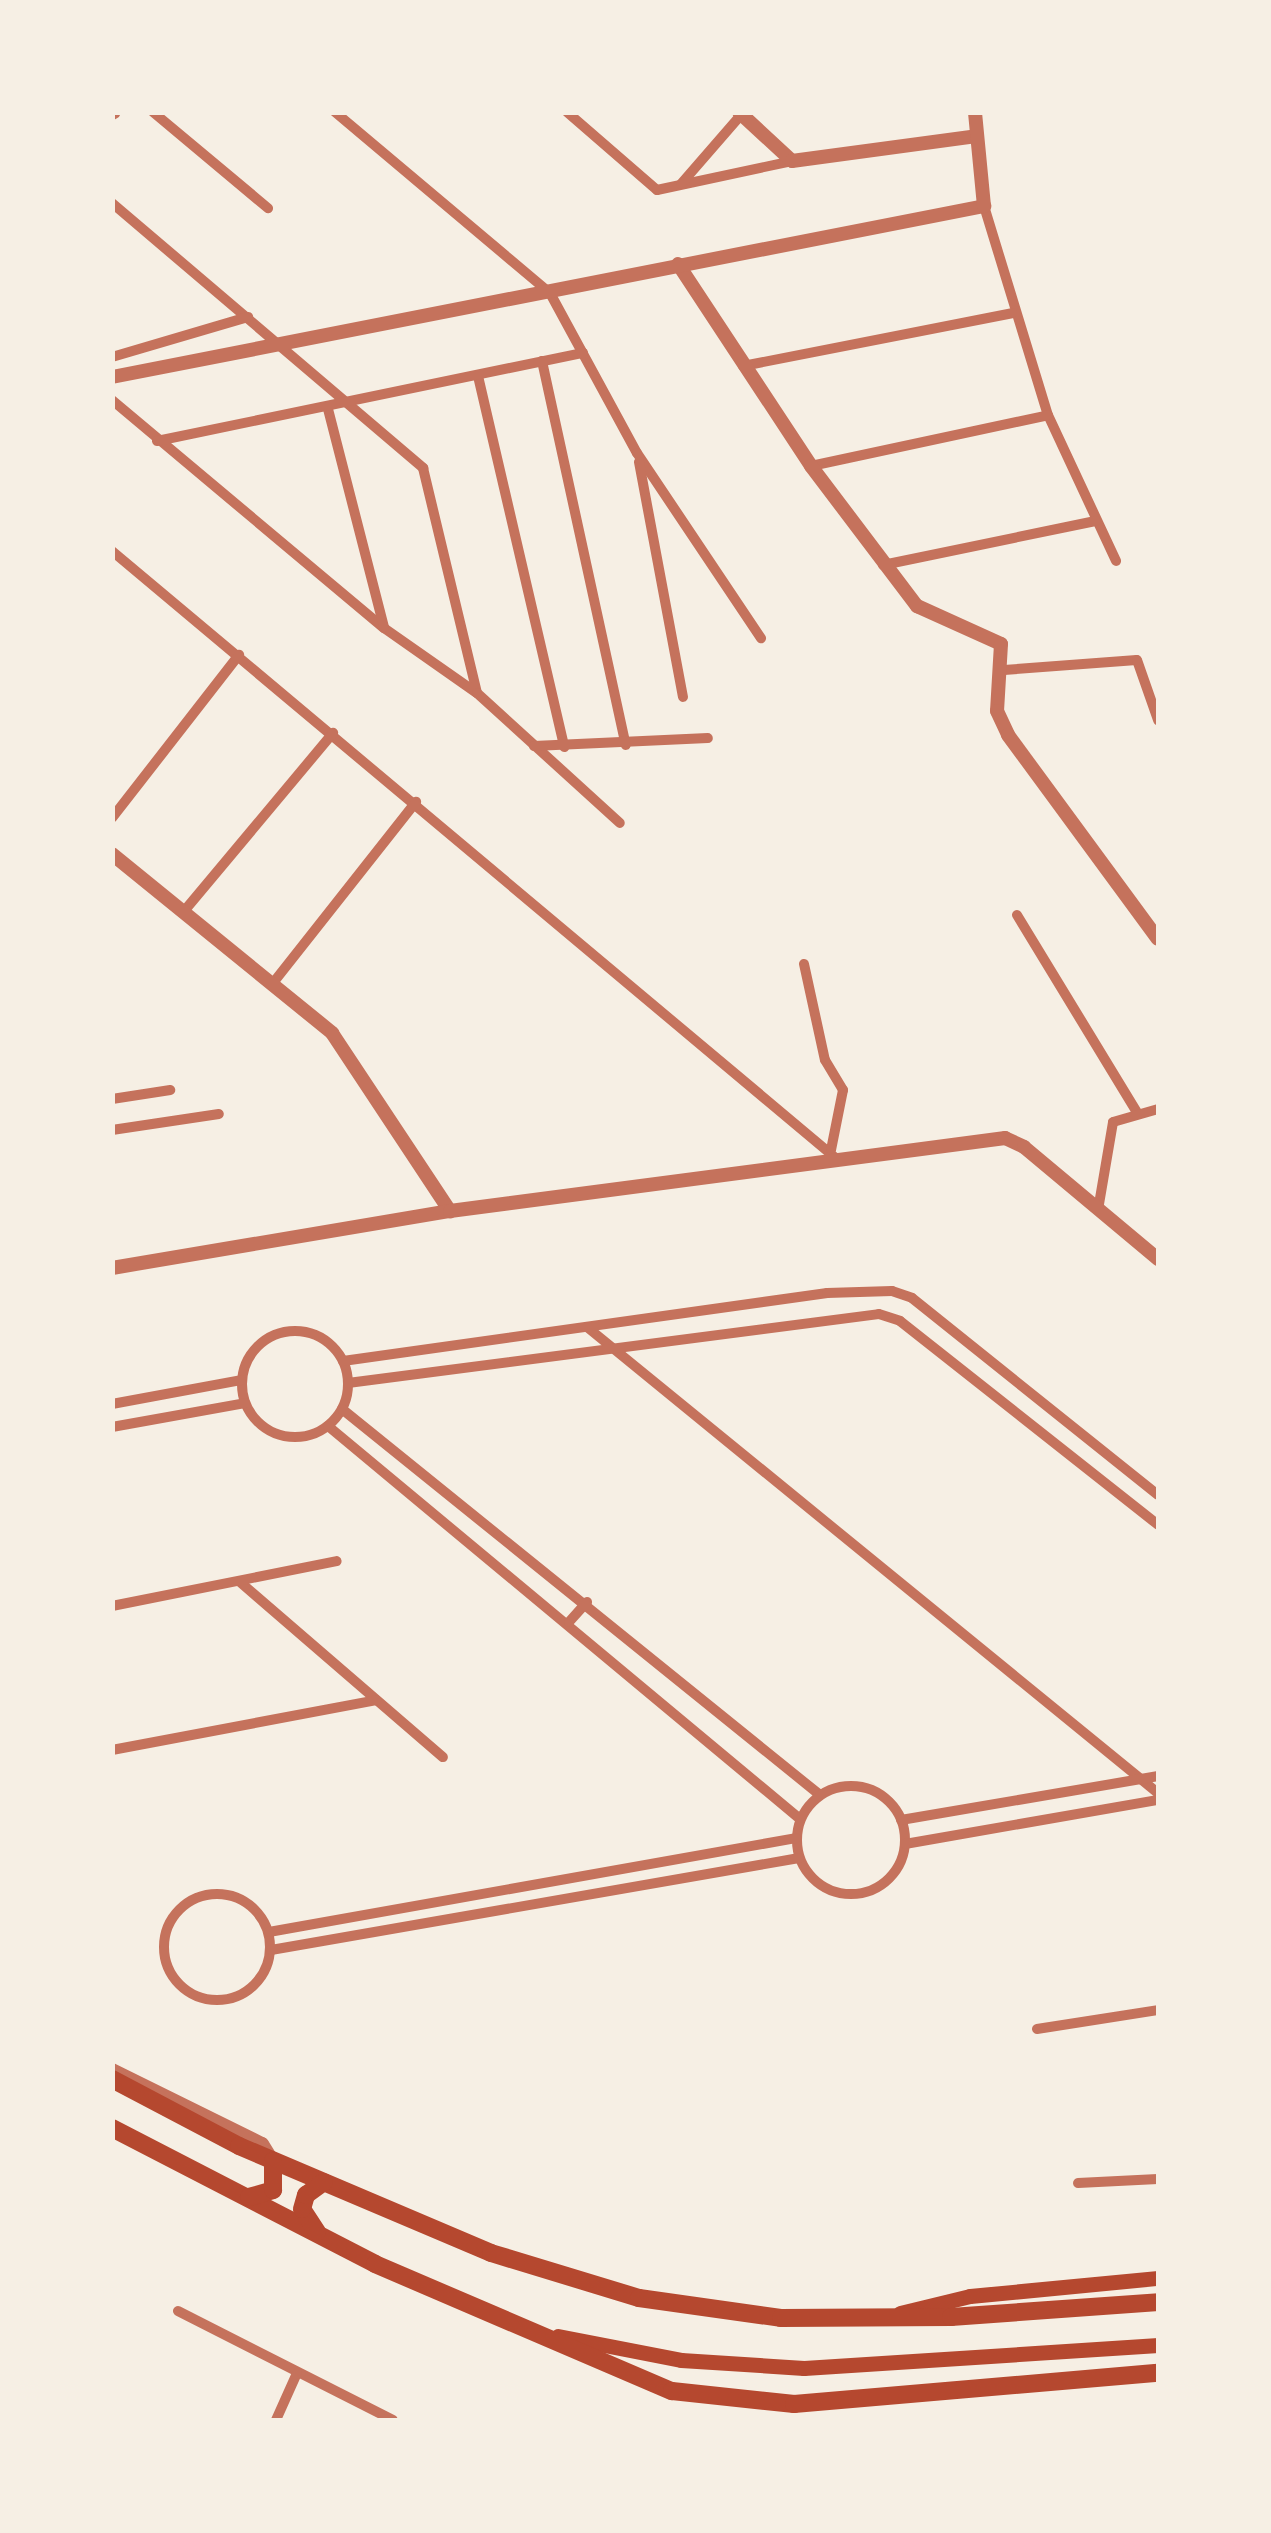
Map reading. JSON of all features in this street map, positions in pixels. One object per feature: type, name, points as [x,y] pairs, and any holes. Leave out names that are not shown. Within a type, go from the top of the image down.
[{"type":"main road","points":[[112,2080],[238,2146],[490,2254],[638,2298],[781,2318],[878,2318],[1158,2302]]},
{"type":"main road","points":[[112,2128],[321,2237],[672,2391],[730,2400],[812,2403],[1158,2374]]},
{"type":"main road","points":[[249,2198],[273,2190],[272,2161]]},
{"type":"main road","points":[[321,2237],[302,2210],[306,2195],[324,2182]]},
{"type":"main road","points":[[878,2318],[970,2296],[1158,2278]]},
{"type":"main road","points":[[512,2322],[609,2350],[746,2367],[898,2365],[1158,2345]]},
{"type":"street","points":[[153,112],[268,208]]},
{"type":"street","points":[[335,112],[550,294],[637,454],[761,638]]},
{"type":"street","points":[[567,112],[657,190],[792,160],[976,136]]},
{"type":"street","points":[[975,112],[984,206],[1012,313],[1048,415],[1094,521],[1116,561]]},
{"type":"street","points":[[680,185],[740,114],[792,160]]},
{"type":"street","points":[[112,203],[423,468],[477,693]]},
{"type":"street","points":[[112,377],[984,206]]},
{"type":"street","points":[[678,264],[812,466],[883,564],[938,620],[987,632],[1002,644],[1004,670],[997,712],[1008,734],[1158,939]]},
{"type":"street","points":[[744,366],[1012,313]]},
{"type":"street","points":[[112,357],[248,317]]},
{"type":"street","points":[[156,441],[583,354]]},
{"type":"street","points":[[542,361],[626,745]]},
{"type":"street","points":[[478,376],[564,747]]},
{"type":"street","points":[[112,400],[156,441],[384,628],[477,693],[620,823]]},
{"type":"street","points":[[328,408],[384,628]]},
{"type":"street","points":[[812,466],[1048,415]]},
{"type":"street","points":[[637,454],[683,697]]},
{"type":"street","points":[[883,564],[1094,521]]},
{"type":"street","points":[[112,551],[835,1155]]},
{"type":"street","points":[[112,818],[238,655]]},
{"type":"street","points":[[1004,670],[1138,660],[1158,720]]},
{"type":"street","points":[[184,910],[333,733]]},
{"type":"street","points":[[534,746],[626,745],[708,738]]},
{"type":"street","points":[[273,982],[416,802]]},
{"type":"street","points":[[112,854],[273,982],[356,1063],[450,1211]]},
{"type":"street","points":[[1017,916],[1138,1112]]},
{"type":"street","points":[[804,964],[825,1060],[843,1090],[835,1155]]},
{"type":"street","points":[[112,1099],[170,1090]]},
{"type":"street","points":[[1098,1210],[1113,1122],[1158,1109]]},
{"type":"street","points":[[112,1130],[218,1114]]},
{"type":"street","points":[[112,1268],[450,1211],[835,1155],[1005,1138],[1024,1146],[1158,1259]]},
{"type":"street","points":[[344,1361],[827,1293],[892,1291],[912,1298],[1158,1495]]},
{"type":"street","points":[[348,1384],[879,1314],[900,1321],[1158,1526]]},
{"type":"street","points":[[588,1328],[1142,1779],[1158,1797]]},
{"type":"street","points":[[292,1330],[323,1338],[344,1361],[348,1384],[342,1409],[328,1426],[297,1437],[280,1435],[253,1418],[244,1403],[241,1380],[263,1340],[292,1330]]},
{"type":"street","points":[[112,1404],[241,1380]]},
{"type":"street","points":[[112,1427],[244,1403]]},
{"type":"street","points":[[342,1409],[587,1602],[820,1795]]},
{"type":"street","points":[[328,1426],[569,1622],[800,1818]]},
{"type":"street","points":[[1082,1465],[1096,1445]]},
{"type":"street","points":[[112,1606],[337,1561]]},
{"type":"street","points":[[240,1582],[443,1756]]},
{"type":"street","points":[[569,1622],[587,1602]]},
{"type":"street","points":[[112,1750],[376,1700]]},
{"type":"street","points":[[901,1820],[1158,1776]]},
{"type":"street","points":[[857,1786],[891,1803],[901,1820],[905,1844],[886,1881],[858,1892],[827,1888],[800,1858],[796,1838],[800,1818],[820,1795],[857,1786]]},
{"type":"street","points":[[905,1844],[1158,1797]]},
{"type":"street","points":[[269,1932],[796,1838]]},
{"type":"street","points":[[271,1950],[800,1858]]},
{"type":"street","points":[[530,1884],[534,1904]]},
{"type":"street","points":[[211,1893],[247,1902],[269,1932],[271,1950],[256,1984],[222,2000],[204,1999],[173,1978],[162,1943],[178,1909],[211,1893]]},
{"type":"street","points":[[1038,2029],[1158,2010]]},
{"type":"street","points":[[112,2070],[262,2144],[272,2161]]},
{"type":"street","points":[[1078,2183],[1158,2180]]},
{"type":"street","points":[[178,2312],[392,2420]]},
{"type":"street","points":[[276,2420],[297,2373]]}]
